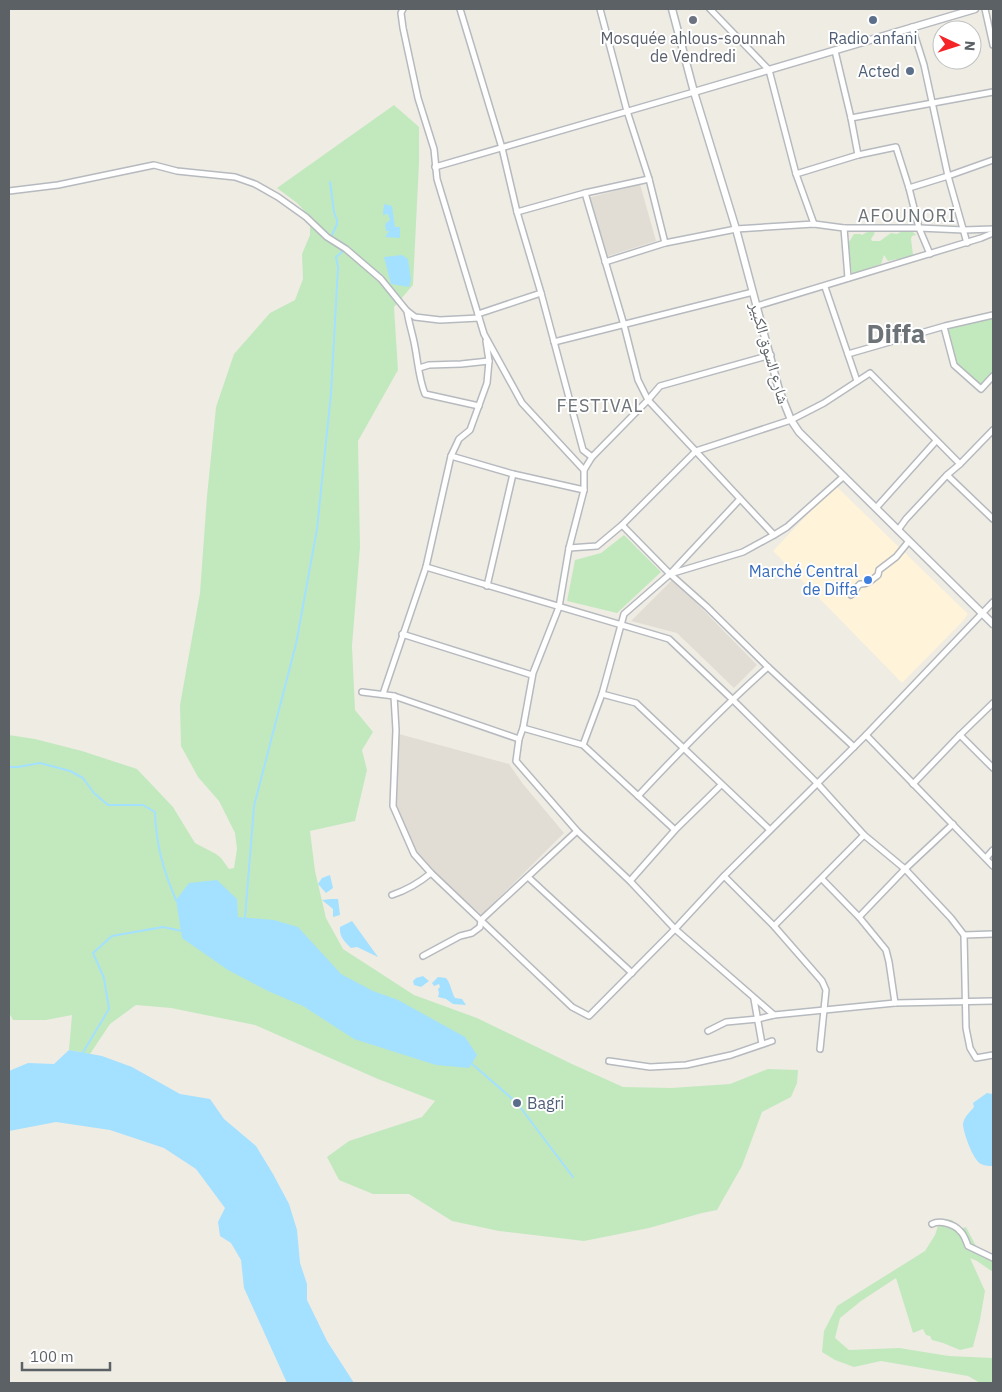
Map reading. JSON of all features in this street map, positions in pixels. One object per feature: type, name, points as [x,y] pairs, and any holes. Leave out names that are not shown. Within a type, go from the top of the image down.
[{"type":"street","points":[[403,9],[401,13],[403,28],[418,98],[434,149],[436,179],[485,336],[522,403],[584,470]]},
{"type":"street","points":[[460,9],[502,148],[517,212],[583,450],[592,457]]},
{"type":"street","points":[[600,9],[627,111],[649,179],[665,243]]},
{"type":"street","name":"شارع السوق الكبير","points":[[672,9],[694,92],[736,229],[779,390],[791,420],[799,432],[993,624]]},
{"type":"street","points":[[710,9],[769,70],[796,174],[814,224]]},
{"type":"street","points":[[435,167],[975,9]]},
{"type":"street","points":[[985,9],[993,45]]},
{"type":"street","points":[[912,27],[924,65],[948,176],[967,243]]},
{"type":"street","points":[[835,51],[858,155]]},
{"type":"street","points":[[850,118],[993,92]]},
{"type":"street","points":[[796,174],[858,155],[896,147],[919,228],[930,254]]},
{"type":"street","points":[[909,188],[993,160]]},
{"type":"street","points":[[9,191],[58,185],[154,165],[177,170],[235,177],[255,184],[278,197],[306,217],[327,237],[346,248],[381,279],[407,311],[415,317],[440,320],[478,316],[541,293]]},
{"type":"street","points":[[517,212],[649,179]]},
{"type":"street","points":[[585,194],[624,325],[638,380],[648,400],[774,535]]},
{"type":"street","points":[[605,262],[665,243],[736,229],[814,224],[844,228],[993,229]]},
{"type":"street","points":[[844,228],[848,278]]},
{"type":"street","points":[[757,306],[967,243],[993,233]]},
{"type":"street","points":[[825,286],[857,381]]},
{"type":"street","points":[[554,342],[753,292]]},
{"type":"street","points":[[407,311],[425,394],[479,406]]},
{"type":"street","points":[[848,354],[993,315]]},
{"type":"street","points":[[944,327],[954,365],[981,389],[993,376]]},
{"type":"street","points":[[383,694],[426,567],[451,456],[459,439],[470,430],[487,382],[489,361],[485,336]]},
{"type":"street","points":[[771,355],[660,386],[592,457],[584,470],[584,490],[569,548],[559,607],[532,674],[516,761],[577,831],[630,881],[675,929],[774,1015]]},
{"type":"street","points":[[419,368],[429,365],[489,361]]},
{"type":"street","points":[[569,548],[597,546],[622,525],[696,451],[791,420],[824,403],[870,373],[960,464]]},
{"type":"street","points":[[898,530],[947,475],[993,430]]},
{"type":"street","points":[[876,508],[936,441]]},
{"type":"street","points":[[451,456],[513,474],[584,490]]},
{"type":"street","points":[[487,586],[513,474]]},
{"type":"street","points":[[947,475],[993,519]]},
{"type":"street","points":[[670,574],[743,552],[774,535],[787,527],[844,476]]},
{"type":"street","points":[[583,745],[602,694],[624,614],[670,574],[740,499]]},
{"type":"street","points":[[622,525],[670,574],[854,748]]},
{"type":"street","points":[[851,595],[860,584],[866,583],[878,575],[879,570],[896,557],[909,541]]},
{"type":"street","points":[[426,567],[669,639],[818,783],[864,835],[905,869],[951,918],[964,936],[966,1028],[970,1048],[976,1058],[993,1054]]},
{"type":"street","points":[[394,696],[396,730],[393,806],[414,854],[431,873],[572,1007],[589,1016],[675,929],[724,876],[854,748],[993,602]]},
{"type":"street","points":[[402,634],[532,674]]},
{"type":"street","points":[[638,796],[683,747],[768,667]]},
{"type":"street","points":[[362,692],[394,696],[519,739]]},
{"type":"street","points":[[602,694],[636,702],[770,830]]},
{"type":"street","points":[[913,784],[960,734],[993,703]]},
{"type":"street","points":[[523,728],[583,745],[675,830]]},
{"type":"street","points":[[960,734],[993,768]]},
{"type":"street","points":[[866,735],[993,866]]},
{"type":"street","points":[[630,881],[675,830],[721,784]]},
{"type":"street","points":[[859,917],[905,869],[953,824]]},
{"type":"street","points":[[423,956],[460,936],[472,933],[480,927],[481,920],[577,831]]},
{"type":"street","points":[[774,926],[864,835]]},
{"type":"street","points":[[986,858],[993,850]]},
{"type":"street","points":[[392,895],[412,887],[431,873]]},
{"type":"street","points":[[528,876],[632,972]]},
{"type":"street","points":[[724,876],[774,926],[822,981],[826,990],[820,1049]]},
{"type":"street","points":[[822,879],[859,917],[886,950],[895,1003]]},
{"type":"street","points":[[964,936],[993,934]]},
{"type":"street","points":[[754,998],[762,1044]]},
{"type":"street","points":[[708,1031],[726,1022],[758,1019],[774,1015],[895,1003],[993,1001]]},
{"type":"street","points":[[609,1061],[650,1067],[686,1065],[744,1052],[772,1041]]},
{"type":"street","points":[[932,1224],[936,1222],[954,1226],[962,1231],[968,1246],[993,1258]]},
{"type":"shaded area","points":[[640,184],[656,241],[605,257],[588,198]]},
{"type":"shaded area","name":"Marché Central de Diffa","points":[[835,485],[968,614],[902,683],[773,551]]},
{"type":"shaded area","points":[[673,579],[757,665],[734,688],[677,633],[631,621]]},
{"type":"shaded area","points":[[399,734],[509,764],[523,784],[564,833],[482,915],[412,851],[395,805]]},
{"type":"green space","points":[[394,105],[419,127],[413,285],[394,307],[398,370],[358,441],[360,547],[352,646],[355,710],[373,732],[362,750],[367,770],[355,821],[310,831],[315,871],[326,918],[343,949],[414,995],[477,1018],[623,1087],[671,1088],[730,1084],[768,1069],[798,1070],[797,1083],[791,1097],[762,1112],[742,1166],[717,1210],[649,1228],[584,1241],[499,1231],[452,1221],[409,1194],[373,1194],[339,1180],[327,1157],[349,1141],[422,1117],[435,1101],[378,1079],[255,1025],[171,1008],[136,1005],[110,1024],[90,1054],[69,1050],[72,1015],[46,1020],[13,1020],[9,1013],[9,735],[35,739],[82,751],[137,769],[173,807],[195,843],[216,854],[229,869],[234,868],[237,849],[235,833],[219,801],[198,777],[181,746],[180,705],[200,593],[216,407],[234,354],[270,313],[295,300],[303,279],[302,254],[310,235],[310,217],[297,203],[277,188]]},
{"type":"green space","points":[[911,230],[916,235],[912,236],[911,239],[913,255],[907,260],[897,259],[888,261],[884,255],[881,264],[852,274],[847,245],[854,234],[862,235],[872,232],[875,233],[871,239],[872,241],[880,241],[891,233],[897,234],[902,231]]},
{"type":"green space","points":[[993,315],[993,374],[980,387],[955,363],[945,326]]},
{"type":"green space","points":[[624,535],[661,572],[617,613],[567,601],[575,560],[601,553]]},
{"type":"green space","points":[[940,1220],[952,1220],[960,1229],[966,1227],[976,1246],[993,1256],[993,1272],[970,1258],[985,1291],[973,1347],[960,1350],[932,1340],[923,1329],[913,1333],[896,1278],[861,1301],[840,1318],[835,1338],[849,1350],[899,1348],[949,1356],[993,1358],[993,1383],[980,1383],[968,1376],[881,1361],[854,1367],[835,1360],[822,1352],[824,1331],[837,1306],[925,1251],[935,1235]]},
{"type":"water","points":[[384,204],[392,206],[395,227],[400,227],[400,238],[385,237],[389,231],[386,231],[385,224],[390,220],[388,214],[383,215]]},
{"type":"water","points":[[402,255],[408,259],[411,280],[409,287],[391,284],[384,257]]},
{"type":"water","points":[[330,875],[333,888],[326,893],[318,884],[322,878]]},
{"type":"water","points":[[217,880],[237,899],[238,917],[274,920],[298,927],[341,974],[373,991],[398,1000],[465,1037],[477,1055],[469,1068],[436,1065],[354,1039],[303,1006],[268,991],[228,970],[182,938],[176,900],[189,883]]},
{"type":"water","points":[[338,899],[340,915],[333,917],[333,909],[322,900]]},
{"type":"water","points":[[352,921],[378,957],[357,947],[351,948],[343,939],[340,934],[340,927]]},
{"type":"water","points":[[423,976],[429,981],[421,987],[414,985],[413,981],[416,978]]},
{"type":"water","points":[[438,977],[446,978],[455,998],[462,999],[466,1005],[453,1004],[446,999],[438,997],[439,984],[434,986],[432,983]]},
{"type":"water","points":[[69,1050],[102,1056],[132,1067],[180,1094],[210,1099],[224,1119],[256,1146],[289,1204],[297,1230],[300,1263],[307,1284],[307,1300],[327,1341],[354,1383],[287,1383],[244,1288],[241,1260],[231,1243],[220,1236],[218,1222],[225,1208],[196,1169],[164,1148],[110,1130],[56,1122],[9,1131],[9,1071],[28,1063],[54,1064]]},
{"type":"water","points":[[987,1093],[993,1094],[993,1166],[986,1166],[978,1161],[972,1152],[963,1128],[966,1117],[974,1107],[973,1103]]},
{"type":"waterway","points":[[330,182],[334,212],[337,220],[332,235],[333,240]]},
{"type":"waterway","points":[[245,918],[254,806],[296,644],[317,529],[331,393],[338,267],[336,257],[342,252],[339,247]]},
{"type":"waterway","points":[[9,767],[40,763],[70,771],[83,778],[94,793],[108,805],[143,805],[155,812],[161,857],[171,889],[176,900],[179,901]]},
{"type":"waterway","points":[[82,1054],[109,1009],[104,978],[93,953],[112,936],[163,927],[182,931]]},
{"type":"waterway","points":[[471,1063],[517,1103],[573,1177]]},
{"type":"place","name":"Mosquée ahlous-sounnah de Vendredi","points":[[693,20]]},
{"type":"place","name":"Radio anfani","points":[[873,20]]},
{"type":"place","name":"Acted","points":[[910,71]]},
{"type":"place","name":"Marché Central de Diffa","points":[[868,580]]},
{"type":"place","name":"Bagri","points":[[517,1103]]},
{"type":"district","name":"AFOUNORI","points":[[907,216]]},
{"type":"district","name":"Diffa","points":[[896,334]]},
{"type":"district","name":"FESTIVAL","points":[[600,406]]}]
